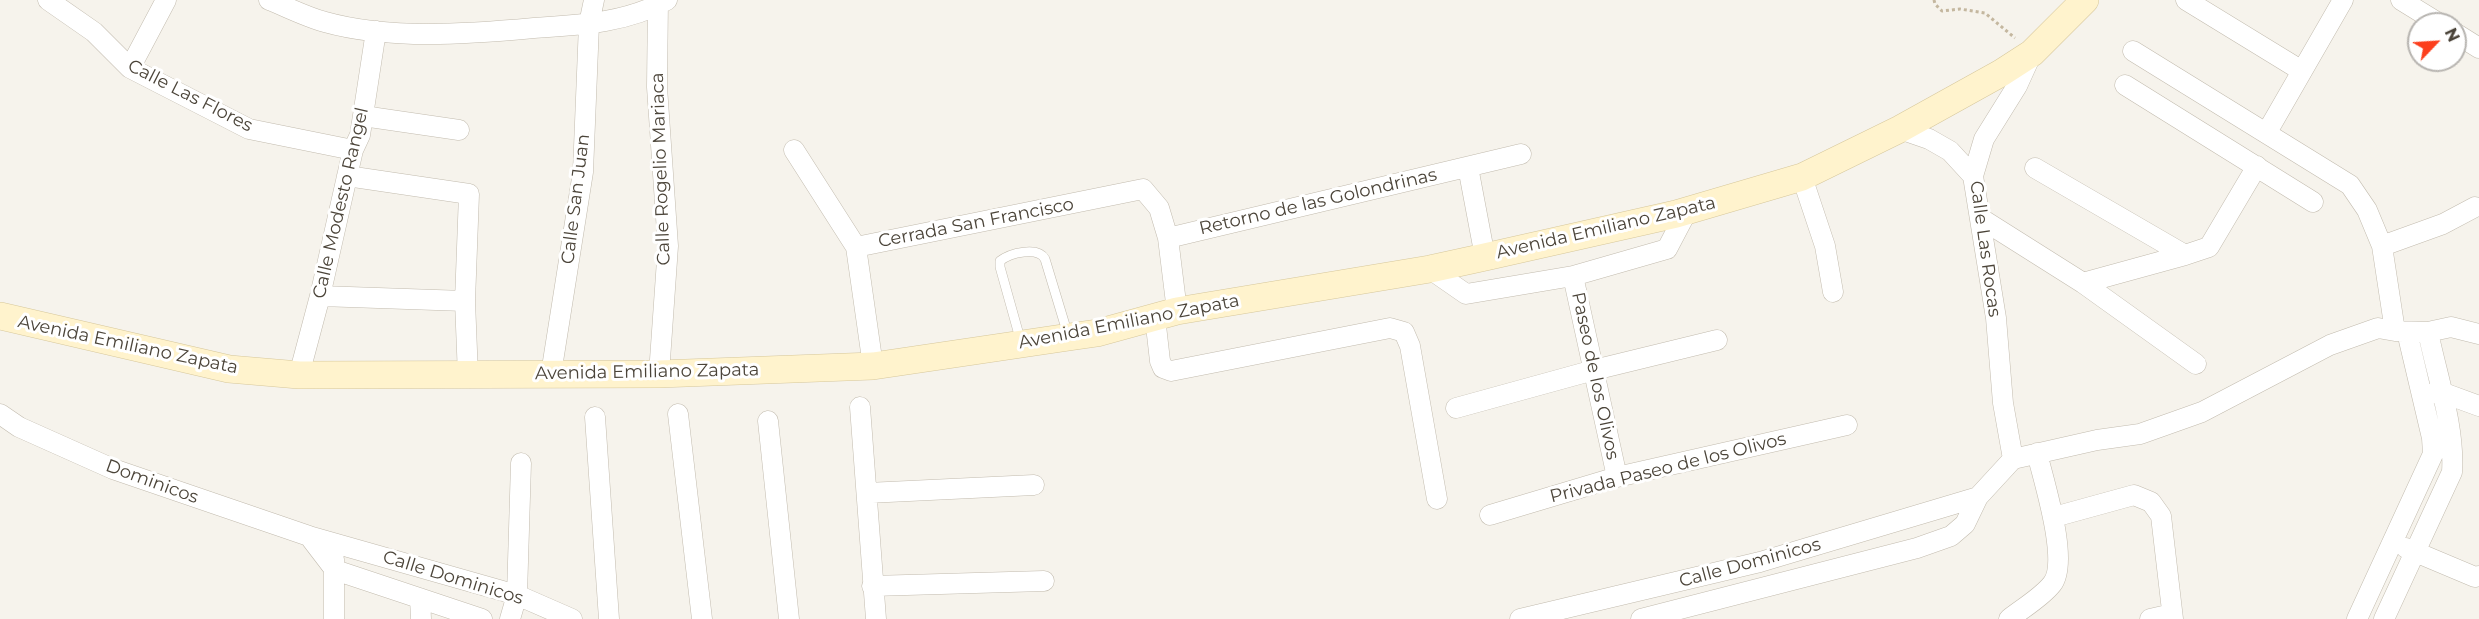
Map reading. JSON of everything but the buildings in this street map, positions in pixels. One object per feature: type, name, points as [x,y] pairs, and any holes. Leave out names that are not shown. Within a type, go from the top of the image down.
[{"type":"main road","name":"Avenida Emiliano Zapata","points":[[2,318],[229,369],[298,375],[659,374],[873,366],[1096,333],[1166,314],[1430,269],[1485,257],[1687,211],[1802,177],[1900,129],[2001,73],[2032,53],[2085,0]]},
{"type":"street","name":"Calle Las Flores","points":[[48,0],[94,32],[130,68],[249,129],[352,150]]},
{"type":"street","points":[[130,68],[166,0]]},
{"type":"street","points":[[270,0],[324,22],[375,30],[462,35],[589,24],[628,16],[661,2]]},
{"type":"street","name":"Calle San Juan","points":[[551,374],[583,172],[589,24],[594,0]]},
{"type":"street","points":[[2186,0],[2302,71]]},
{"type":"street","points":[[2267,132],[2343,0]]},
{"type":"street","points":[[2401,0],[2420,12]]},
{"type":"street","name":"Calle Rogelio Mariaca","points":[[659,374],[668,246],[657,87],[661,2]]},
{"type":"street","name":"Calle Modesto Rangel","points":[[298,375],[320,296],[352,150],[360,135],[375,30]]},
{"type":"street","points":[[2133,51],[2350,185],[2367,210],[2382,246],[2401,331],[2431,394]]},
{"type":"street","name":"Calle Las Rocas","points":[[2013,459],[2004,403],[1996,318],[1973,176],[1984,139],[2017,86],[2032,53]]},
{"type":"street","points":[[2125,85],[2313,202]]},
{"type":"street","points":[[363,116],[459,130]]},
{"type":"street","points":[[1900,129],[1929,139],[1950,151],[1973,176]]},
{"type":"street","points":[[794,150],[856,246]]},
{"type":"street","name":"Retorno de las Golondrinas","points":[[1167,238],[1521,154]]},
{"type":"street","points":[[2083,283],[2210,246],[2258,166]]},
{"type":"street","points":[[1467,167],[1485,257]]},
{"type":"street","points":[[2035,168],[2185,255]]},
{"type":"street","points":[[347,176],[469,194],[465,301],[468,376]]},
{"type":"street","points":[[1802,177],[1826,246],[1833,292]]},
{"type":"street","name":"Cerrada San Francisco","points":[[873,366],[856,246],[1143,189],[1159,208],[1167,238]]},
{"type":"street","points":[[2382,246],[2443,224],[2475,207]]},
{"type":"street","name":"Paseo de los Olivos","points":[[1430,269],[1466,294],[1573,276],[1667,249],[1687,211]]},
{"type":"street","points":[[1980,218],[2083,283],[2196,364]]},
{"type":"street","points":[[1167,238],[1166,314],[1160,361],[1163,368],[1171,371],[1390,328],[1404,332],[1410,346],[1437,499]]},
{"type":"street","name":"Paseo de los Olivos","points":[[1573,276],[1617,477]]},
{"type":"street","points":[[320,296],[465,301]]},
{"type":"street","points":[[2013,459],[2150,430],[2202,412],[2330,345],[2378,328],[2428,332],[2451,327],[2479,334]]},
{"type":"street","points":[[2384,619],[2452,472],[2453,455],[2441,437],[2431,394],[2428,332]]},
{"type":"street","points":[[1456,408],[1594,370],[1717,340]]},
{"type":"street","points":[[2431,394],[2479,406]]},
{"type":"street","points":[[860,407],[876,619]]},
{"type":"street","name":"Dominicos","points":[[0,414],[19,427],[113,469],[309,536],[333,541]]},
{"type":"street","points":[[678,414],[702,619]]},
{"type":"street","points":[[595,417],[609,619]]},
{"type":"street","points":[[768,421],[789,619]]},
{"type":"street","name":"Privada Paseo de los Olivos","points":[[1491,515],[1617,477],[1847,426]]},
{"type":"street","points":[[2357,619],[2441,437]]},
{"type":"street","points":[[2009,619],[2054,583],[2057,566],[2054,517],[2037,453]]},
{"type":"street","name":"Calle Dominicos","points":[[1650,618],[1917,548],[1952,536],[1965,524],[1978,497],[2013,459]]},
{"type":"street","points":[[510,619],[516,595],[521,463]]},
{"type":"street","points":[[867,494],[1034,485]]},
{"type":"street","points":[[2054,517],[2134,495],[2151,502],[2161,516],[2172,616],[2150,619]]},
{"type":"street","name":"Calle Dominicos","points":[[1520,619],[1760,562],[1978,497]]},
{"type":"street","points":[[309,536],[335,570]]},
{"type":"street","points":[[333,541],[334,619]]},
{"type":"street","name":"Calle Dominicos","points":[[333,541],[516,595],[572,619]]},
{"type":"street","points":[[2394,541],[2416,554],[2475,577],[2479,576]]},
{"type":"street","name":"Calle Dominicos","points":[[335,570],[482,619]]},
{"type":"street","points":[[872,585],[1044,581]]},
{"type":"street","points":[[1647,589],[1650,618]]},
{"type":"street","points":[[420,598],[421,619]]},
{"type":"lane","points":[[1022,344],[999,267],[1000,261],[1005,257],[1037,251],[1042,253],[1046,259],[1069,337]]},
{"type":"path","points":[[1934,0],[1942,11],[1960,9],[1986,13],[2032,53]]}]
